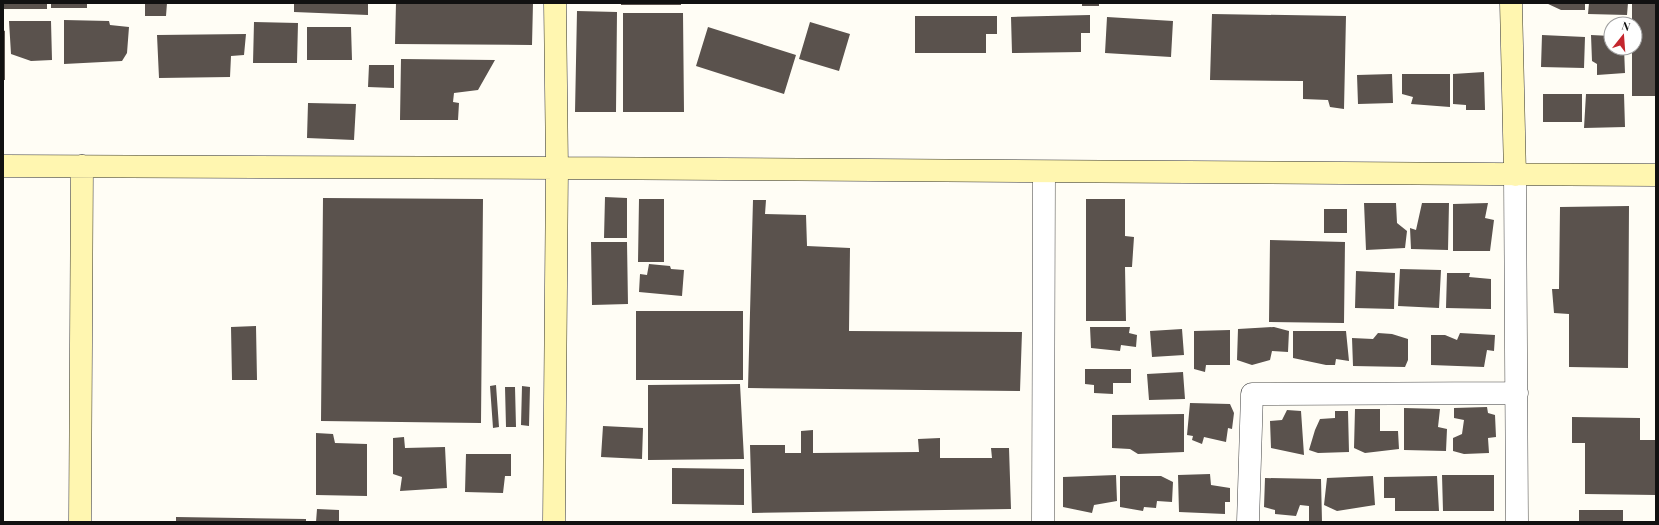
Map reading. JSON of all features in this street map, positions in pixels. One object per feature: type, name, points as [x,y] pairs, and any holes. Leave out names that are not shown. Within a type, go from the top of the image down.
[{"type":"street","points":[[554,522],[557,168],[555,3]]},
{"type":"street","points":[[1512,3],[1515,175],[1517,522]]},
{"type":"street","points":[[3,166],[1656,175]]},
{"type":"street","points":[[80,522],[82,166]]},
{"type":"street","points":[[1042,522],[1044,172]]},
{"type":"street","points":[[1248,522],[1252,394],[1517,393]]},
{"type":"building","points":[[3,3],[47,3],[47,9],[3,9]]},
{"type":"building","points":[[51,3],[87,3],[87,8],[51,8]]},
{"type":"building","points":[[145,3],[167,3],[166,16],[145,16]]},
{"type":"building","points":[[294,3],[368,3],[368,15],[294,12]]},
{"type":"building","points":[[396,3],[533,3],[532,45],[395,44]]},
{"type":"building","points":[[621,3],[681,3],[681,5],[621,5]]},
{"type":"building","points":[[1082,3],[1099,3],[1099,6],[1082,6]]},
{"type":"building","points":[[1546,3],[1585,3],[1585,10],[1561,10]]},
{"type":"building","points":[[1589,3],[1628,3],[1627,15],[1588,14]]},
{"type":"building","points":[[1632,3],[1656,3],[1656,96],[1632,96],[1632,56],[1643,56],[1643,16],[1632,16]]},
{"type":"building","points":[[577,11],[617,12],[616,112],[575,112]]},
{"type":"building","points":[[623,13],[683,13],[684,112],[623,112]]},
{"type":"building","points":[[1212,14],[1346,16],[1344,109],[1330,107],[1328,100],[1303,99],[1303,81],[1210,80]]},
{"type":"building","points":[[1090,15],[1090,33],[1081,33],[1081,52],[1012,53],[1011,17]]},
{"type":"building","points":[[915,16],[997,16],[997,34],[986,34],[986,53],[915,53]]},
{"type":"building","points":[[1107,17],[1173,21],[1171,57],[1105,53]]},
{"type":"building","points":[[64,20],[109,21],[110,25],[129,27],[127,53],[122,61],[64,64]]},
{"type":"building","points":[[9,21],[51,21],[52,60],[31,61],[11,54]]},
{"type":"building","points":[[254,22],[298,23],[297,63],[253,63]]},
{"type":"building","points":[[810,22],[850,34],[839,71],[799,59]]},
{"type":"building","points":[[307,27],[351,27],[352,60],[307,60]]},
{"type":"building","points":[[708,27],[796,55],[784,94],[696,66]]},
{"type":"building","points":[[3,30],[5,31],[5,80],[3,80]]},
{"type":"building","points":[[246,34],[244,55],[231,56],[230,77],[159,78],[157,35]]},
{"type":"building","points":[[1542,35],[1585,37],[1584,68],[1541,67]]},
{"type":"building","points":[[1591,35],[1603,36],[1603,56],[1624,56],[1625,73],[1597,75],[1597,64],[1592,61]]},
{"type":"building","points":[[401,59],[495,60],[478,90],[454,93],[453,102],[459,103],[458,120],[400,120]]},
{"type":"building","points":[[369,65],[394,65],[394,88],[368,87]]},
{"type":"building","points":[[1484,72],[1485,110],[1466,110],[1466,105],[1453,104],[1453,74]]},
{"type":"building","points":[[1392,74],[1393,103],[1358,104],[1357,75]]},
{"type":"building","points":[[1402,74],[1450,74],[1450,107],[1411,104],[1413,97],[1402,94]]},
{"type":"building","points":[[1543,94],[1582,94],[1582,122],[1543,122]]},
{"type":"building","points":[[1586,94],[1624,94],[1625,127],[1584,128]]},
{"type":"building","points":[[308,103],[356,104],[354,140],[307,138]]},
{"type":"building","points":[[605,197],[627,198],[627,238],[604,238]]},
{"type":"building","points":[[323,198],[483,199],[481,423],[321,421]]},
{"type":"building","points":[[639,199],[664,199],[664,262],[638,262]]},
{"type":"building","points":[[1086,199],[1125,199],[1125,236],[1134,237],[1132,267],[1125,267],[1126,321],[1086,321]]},
{"type":"building","points":[[753,200],[766,200],[765,214],[806,215],[807,246],[850,248],[849,331],[1022,332],[1020,391],[748,388]]},
{"type":"building","points":[[1364,203],[1396,203],[1397,223],[1407,231],[1405,248],[1366,250]]},
{"type":"building","points":[[1422,203],[1449,203],[1448,250],[1411,249],[1410,228],[1416,230]]},
{"type":"building","points":[[1488,203],[1485,218],[1494,220],[1490,251],[1453,251],[1453,204]]},
{"type":"building","points":[[1629,206],[1628,368],[1569,367],[1569,314],[1554,313],[1552,289],[1559,289],[1560,207]]},
{"type":"building","points":[[1324,209],[1347,209],[1347,233],[1324,233]]},
{"type":"building","points":[[1270,240],[1345,242],[1344,323],[1269,322]]},
{"type":"building","points":[[591,242],[627,242],[628,304],[592,305]]},
{"type":"building","points":[[649,264],[670,266],[671,269],[684,270],[682,296],[639,292],[640,274],[647,275]]},
{"type":"building","points":[[1400,269],[1441,270],[1439,308],[1398,306]]},
{"type":"building","points":[[1356,271],[1395,273],[1394,309],[1355,308]]},
{"type":"building","points":[[1447,273],[1470,273],[1469,277],[1491,279],[1491,309],[1446,308]]},
{"type":"building","points":[[636,311],[743,311],[743,380],[636,380]]},
{"type":"building","points":[[256,326],[257,380],[232,380],[231,327]]},
{"type":"building","points":[[1090,327],[1130,327],[1129,333],[1137,335],[1136,347],[1121,345],[1120,351],[1091,348]]},
{"type":"building","points":[[1274,327],[1289,331],[1288,352],[1272,351],[1270,360],[1252,365],[1237,360],[1238,329]]},
{"type":"building","points":[[1182,329],[1184,355],[1152,357],[1150,331]]},
{"type":"building","points":[[1230,330],[1230,365],[1206,365],[1205,372],[1194,369],[1194,331]]},
{"type":"building","points":[[1293,331],[1346,331],[1349,361],[1336,359],[1335,365],[1326,365],[1293,358]]},
{"type":"building","points":[[1378,333],[1392,334],[1408,339],[1408,360],[1405,367],[1353,366],[1352,338],[1373,339]]},
{"type":"building","points":[[1460,333],[1495,335],[1494,351],[1487,350],[1484,367],[1431,365],[1431,335],[1445,335],[1457,340]]},
{"type":"building","points":[[1085,369],[1131,369],[1131,383],[1113,383],[1113,394],[1094,393],[1094,385],[1085,384]]},
{"type":"building","points":[[1183,372],[1185,399],[1149,400],[1147,374]]},
{"type":"building","points":[[740,384],[744,459],[648,460],[648,385]]},
{"type":"building","points":[[496,385],[499,427],[493,428],[490,386]]},
{"type":"building","points":[[522,386],[530,387],[529,426],[521,425]]},
{"type":"building","points":[[505,387],[515,387],[516,427],[506,427]]},
{"type":"building","points":[[1190,403],[1230,404],[1234,413],[1232,429],[1228,428],[1226,442],[1204,437],[1202,444],[1192,440],[1193,436],[1187,435]]},
{"type":"building","points":[[1487,407],[1488,413],[1495,415],[1496,437],[1488,438],[1489,453],[1464,454],[1453,451],[1453,438],[1462,434],[1464,420],[1454,418],[1454,408]]},
{"type":"building","points":[[1404,408],[1440,409],[1438,427],[1447,429],[1446,451],[1404,450]]},
{"type":"building","points":[[1355,409],[1380,409],[1380,431],[1398,431],[1399,449],[1365,453],[1354,448]]},
{"type":"building","points":[[1287,410],[1301,411],[1304,455],[1271,448],[1270,421],[1282,420]]},
{"type":"building","points":[[1335,411],[1348,411],[1349,452],[1318,453],[1309,450],[1320,419],[1335,418]]},
{"type":"building","points":[[1184,414],[1184,452],[1138,454],[1130,449],[1112,448],[1112,415]]},
{"type":"building","points":[[1572,417],[1640,418],[1640,440],[1656,440],[1656,495],[1585,494],[1585,443],[1572,443]]},
{"type":"building","points":[[603,426],[643,428],[642,459],[601,457]]},
{"type":"building","points":[[813,430],[813,453],[919,452],[918,439],[940,438],[940,458],[992,458],[991,448],[1009,448],[1011,509],[752,513],[750,445],[785,445],[785,453],[801,453],[801,431]]},
{"type":"building","points":[[316,433],[333,434],[335,443],[367,444],[367,496],[316,495]]},
{"type":"building","points":[[404,437],[405,448],[445,447],[447,488],[400,491],[402,477],[393,474],[393,438]]},
{"type":"building","points":[[466,454],[511,454],[511,476],[505,476],[503,493],[465,492]]},
{"type":"building","points":[[672,468],[744,469],[744,505],[672,504]]},
{"type":"building","points":[[1210,474],[1211,485],[1230,488],[1230,502],[1225,502],[1225,514],[1179,512],[1178,475]]},
{"type":"building","points":[[1116,475],[1117,501],[1094,505],[1092,513],[1063,507],[1063,477]]},
{"type":"building","points":[[1442,475],[1494,475],[1494,511],[1443,511]]},
{"type":"building","points":[[1120,476],[1161,476],[1173,482],[1172,502],[1157,501],[1156,508],[1144,507],[1143,511],[1120,507]]},
{"type":"building","points":[[1373,476],[1375,505],[1337,511],[1324,505],[1327,478]]},
{"type":"building","points":[[1437,476],[1439,511],[1395,511],[1395,498],[1384,498],[1384,477]]},
{"type":"building","points":[[1265,478],[1321,479],[1322,522],[1309,522],[1309,506],[1300,505],[1296,516],[1275,514],[1275,510],[1264,507]]},
{"type":"building","points":[[317,509],[339,510],[339,522],[316,522]]},
{"type":"building","points":[[1579,510],[1623,510],[1623,521],[1579,521]]},
{"type":"building","points":[[176,517],[306,519],[306,522],[176,522]]}]
